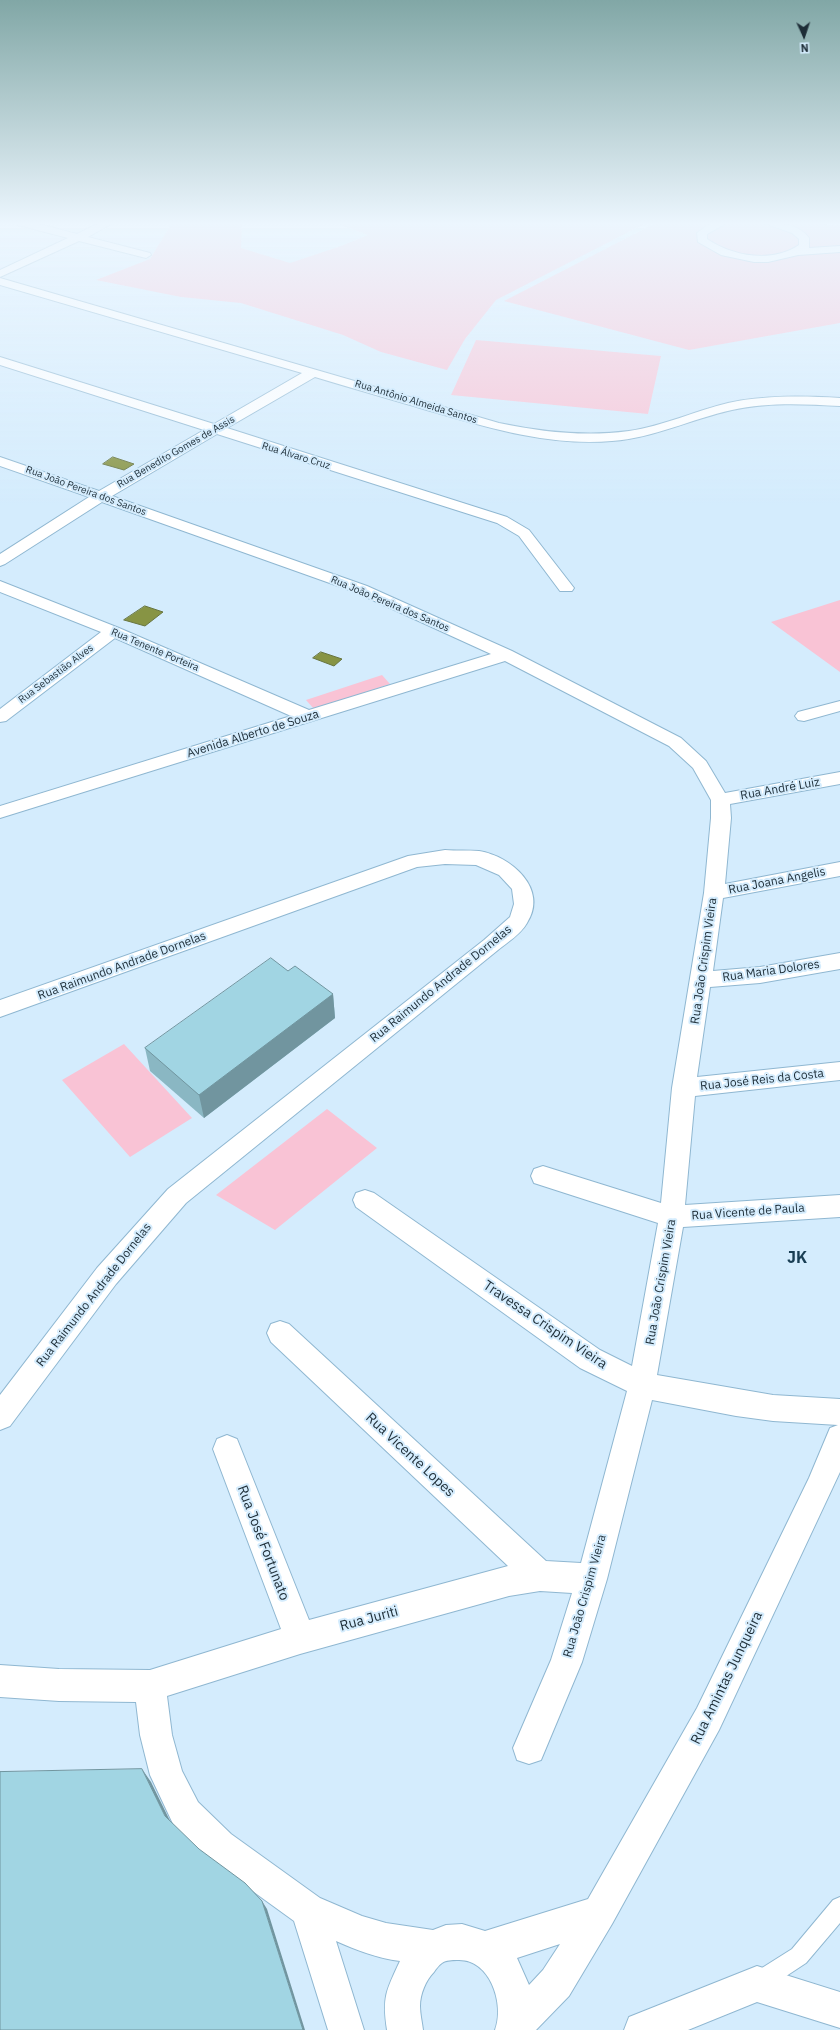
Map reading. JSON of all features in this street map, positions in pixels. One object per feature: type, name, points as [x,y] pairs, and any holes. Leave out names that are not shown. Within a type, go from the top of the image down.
[{"type":"street","name":"Rua Antônio Almeida Santos","points":[[127,318],[496,426],[533,435],[562,438],[596,438],[629,435],[729,407],[758,403],[812,400],[840,402]]},
{"type":"street","name":"Rua Álvaro Cruz","points":[[0,361],[502,520],[524,533],[566,588]]},
{"type":"street","name":"Rua Benedito Gomes de Assis","points":[[0,561],[101,496],[314,372]]},
{"type":"street","name":"Rua João Pereira dos Santos","points":[[0,461],[361,590],[506,655],[674,742],[700,765],[720,800]]},
{"type":"street","name":"Rua Tenente Porteira","points":[[0,586],[113,632],[309,717]]},
{"type":"street","name":"Rua Sebastião Alves","points":[[0,717],[113,632]]},
{"type":"street","name":"Avenida Alberto de Souza","points":[[0,812],[506,655]]},
{"type":"street","points":[[804,716],[840,706]]},
{"type":"street","name":"Rua André Luiz","points":[[720,800],[840,778]]},
{"type":"street","name":"Rua João Crispim Vieira","points":[[529,1748],[566,1662],[592,1580],[642,1385],[672,1218],[684,1088],[714,893],[721,818],[720,800]]},
{"type":"street","name":"Rua Raimundo Andrade Dornelas","points":[[0,1009],[415,861],[445,856],[479,858],[506,870],[522,888],[524,904],[519,920],[491,945],[177,1196],[152,1221],[128,1248],[0,1417]]},
{"type":"street","name":"Rua Joana Angelis","points":[[714,893],[840,869]]},
{"type":"street","name":"Rua Maria Dolores","points":[[701,980],[760,975],[840,961]]},
{"type":"street","name":"Rua José Reis da Costa","points":[[684,1088],[840,1071]]},
{"type":"street","name":"Rua Vicente de Paula","points":[[543,1176],[672,1218],[840,1206]]},
{"type":"street","name":"Travessa Crispim Vieira","points":[[365,1200],[590,1359],[642,1385],[736,1403],[773,1408],[840,1412]]},
{"type":"street","name":"Rua Vicente Lopes","points":[[280,1333],[540,1576]]},
{"type":"street","name":"Rua Amintas Junqueira","points":[[514,2028],[556,1983],[600,1912],[708,1719],[818,1488],[840,1438]]},
{"type":"street","name":"Rua José Fortunato","points":[[227,1448],[300,1638]]},
{"type":"street","name":"Rua Juriti","points":[[0,1681],[59,1685],[150,1686],[300,1638],[509,1581],[540,1576],[592,1580]]},
{"type":"street","points":[[150,1686],[156,1735],[167,1775],[186,1814],[219,1846],[308,1910],[359,1933],[386,1942],[431,1947],[458,1939],[486,1949],[505,1968],[515,1996],[514,2028]]},
{"type":"street","points":[[308,1910],[340,2007],[346,2030]]},
{"type":"street","points":[[486,1949],[546,1931],[600,1912]]},
{"type":"street","points":[[405,2030],[402,2002],[411,1970],[431,1947]]},
{"type":"street","points":[[642,2030],[757,1984],[840,2010]]},
{"type":"lane","points":[[757,1984],[799,1956],[840,1907]]},
{"type":"shaded area","points":[[288,318],[482,318],[465,339],[447,370],[381,352],[343,335]]},
{"type":"shaded area","points":[[567,318],[840,318],[840,323],[689,350]]},
{"type":"shaded area","points":[[476,340],[661,356],[648,414],[451,395]]},
{"type":"shaded area","points":[[113,457],[134,464],[124,470],[103,464]]},
{"type":"shaded area","points":[[840,600],[840,672],[771,622]]},
{"type":"shaded area","points":[[145,606],[163,612],[145,626],[124,620]]},
{"type":"shaded area","points":[[321,652],[342,659],[334,666],[313,658]]},
{"type":"shaded area","points":[[382,675],[390,684],[314,709],[306,700]]},
{"type":"shaded area","points":[[124,1044],[192,1118],[130,1157],[62,1080]]},
{"type":"shaded area","points":[[327,1109],[377,1148],[275,1230],[216,1195]]},
{"type":"building","points":[[271,958],[288,971],[295,966],[333,994],[199,1095],[145,1048]]},
{"type":"building","points":[[142,1769],[165,1816],[199,1849],[245,1883],[262,1901],[303,2030],[0,2030],[0,1772]]},
{"type":"district","name":"JK","points":[[797,1258]]}]
